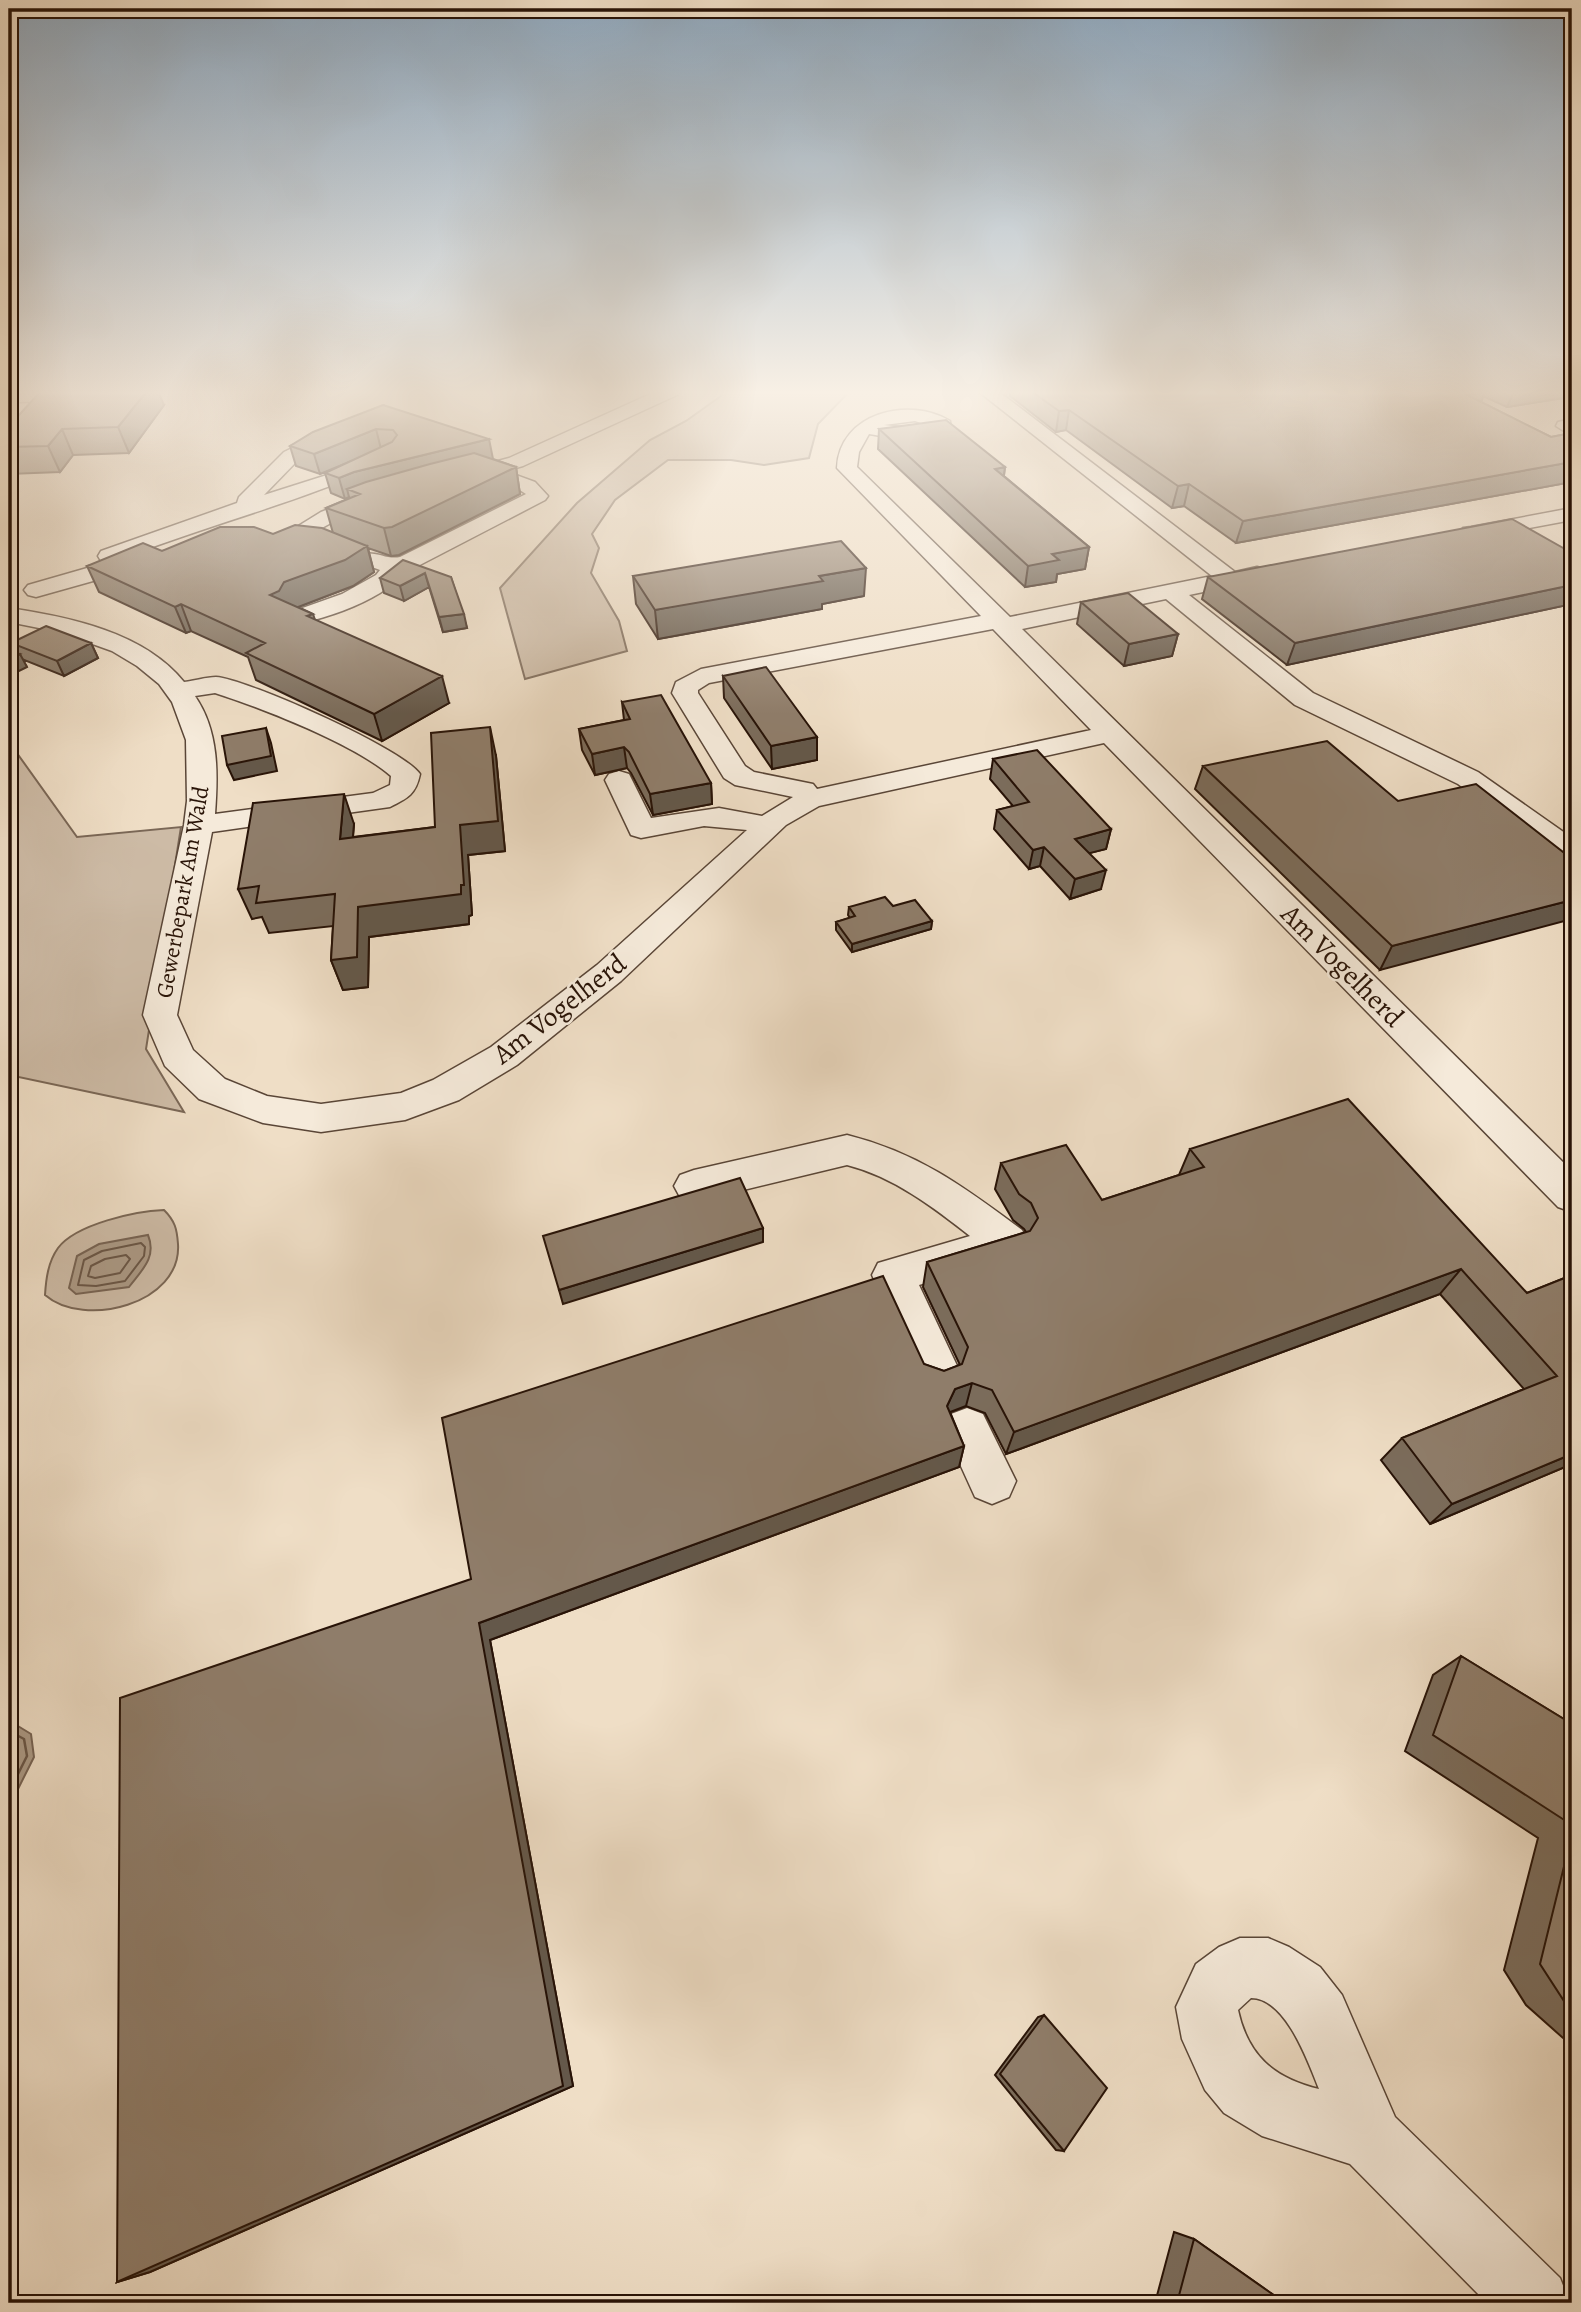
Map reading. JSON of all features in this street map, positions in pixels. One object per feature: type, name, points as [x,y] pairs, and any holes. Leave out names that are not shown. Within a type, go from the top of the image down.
[{"type":"street","points":[[239,508],[248,499]]},
{"type":"street","points":[[9,602],[64,573],[269,499]]},
{"type":"street","points":[[240,543],[279,542],[293,538],[354,504],[371,499]]},
{"type":"street","points":[[293,538],[335,546],[389,566],[406,563],[532,499]]},
{"type":"street","name":"Am Vogelherd","points":[[878,499],[1572,1196]]},
{"type":"street","points":[[1119,499],[1230,579]]},
{"type":"street","points":[[1449,538],[1572,514]]},
{"type":"street","points":[[36,590],[192,547]]},
{"type":"street","points":[[302,616],[356,596],[377,584],[393,571],[389,566]]},
{"type":"street","points":[[810,799],[803,790],[745,779],[734,772],[685,693],[685,687],[701,677],[1003,623],[1285,568]]},
{"type":"street","points":[[1170,591],[1304,699],[1432,758],[1468,778],[1572,852]]},
{"type":"street","name":"Gewerbepark Am Wald","points":[[9,615],[68,626],[114,642],[158,669],[177,691],[197,728],[203,767],[199,825],[160,1015],[178,1057],[212,1089],[263,1109]]},
{"type":"street","points":[[177,691],[216,685],[238,692],[377,754],[400,767],[406,774],[403,789],[380,801],[199,825]]},
{"type":"street","name":"Am Vogelherd","points":[[263,1109],[321,1118],[405,1105],[446,1090],[513,1049],[614,979],[768,827],[810,799],[929,782],[1113,733]]},
{"type":"street","points":[[619,780],[641,829],[716,814],[744,818],[768,827]]},
{"type":"street","points":[[694,1186],[847,1150],[877,1158],[941,1191],[1008,1242],[893,1275],[938,1372]]},
{"type":"street","points":[[967,1429],[992,1481]]},
{"type":"street","points":[[1372,2140],[1535,2303]]},
{"type":"shaded area","points":[[582,499],[616,499],[592,534],[599,548],[591,573],[619,621],[627,651],[525,679],[500,588]]},
{"type":"shaded area","points":[[9,742],[77,837],[181,827],[146,1049],[184,1112],[9,1075]]},
{"type":"shaded area","points":[[164,1210],[173,1222],[177,1234],[175,1265],[164,1282],[148,1295],[128,1305],[105,1310],[83,1310],[62,1305],[45,1295],[52,1259],[58,1248],[78,1232],[107,1220]]},
{"type":"water","points":[[148,1235],[151,1250],[149,1257],[129,1287],[76,1294],[69,1288],[77,1256],[99,1244]]},
{"type":"water","points":[[13,1723],[31,1734],[34,1757],[9,1807],[9,1724]]},
{"type":"building","points":[[348,499],[450,499],[392,527],[384,528],[326,508]]},
{"type":"building","points":[[955,499],[1031,499],[1089,547],[1052,554],[1059,560],[1028,566]]},
{"type":"building","points":[[1211,499],[1366,499],[1243,521]]},
{"type":"building","points":[[1512,519],[1572,553],[1572,585],[1295,643],[1208,577]]},
{"type":"building","points":[[295,525],[322,528],[367,546],[345,560],[284,582],[279,591],[270,595],[313,614],[307,616],[442,676],[374,714],[246,653],[265,643],[181,604],[175,607],[87,566],[143,543],[162,551],[220,527],[254,527],[273,534]]},
{"type":"building","points":[[841,541],[866,568],[819,576],[823,581],[655,610],[633,576]]},
{"type":"building","points":[[403,560],[451,577],[464,614],[439,617],[425,573],[400,586],[380,578]]},
{"type":"building","points":[[1128,593],[1178,634],[1129,644],[1081,602]]},
{"type":"building","points":[[46,626],[91,643],[57,661],[11,643]]},
{"type":"building","points":[[9,651],[20,654],[9,660]]},
{"type":"building","points":[[766,667],[817,737],[771,746],[723,676]]},
{"type":"building","points":[[661,695],[711,783],[650,794],[624,747],[592,754],[579,729],[630,719],[622,702]]},
{"type":"building","points":[[490,727],[498,821],[460,825],[464,885],[461,885],[461,894],[358,907],[357,957],[331,960],[335,894],[256,903],[259,886],[238,889],[253,803],[344,794],[340,839],[435,827],[431,733]]},
{"type":"building","points":[[266,728],[271,756],[227,765],[222,736]]},
{"type":"building","points":[[1327,741],[1398,801],[1476,784],[1572,859],[1572,900],[1392,946],[1203,766]]},
{"type":"building","points":[[1037,750],[1111,829],[1075,839],[1106,870],[1075,879],[1044,847],[1033,850],[997,810],[1029,802],[993,759]]},
{"type":"building","points":[[885,897],[893,906],[915,900],[932,921],[852,944],[836,922],[855,916],[849,907]]},
{"type":"building","points":[[1348,1099],[1527,1293],[1572,1275],[1572,1454],[1452,1504],[1402,1438],[1557,1376],[1461,1269],[1014,1432],[992,1390],[972,1383],[955,1389],[947,1406],[964,1446],[479,1623],[563,2086],[117,2282],[120,1698],[471,1579],[442,1418],[883,1276],[924,1364],[944,1371],[962,1364],[968,1347],[927,1262],[1030,1231],[1038,1218],[1031,1203],[1019,1194],[1001,1163],[1066,1145],[1102,1200],[1204,1167],[1190,1149]]},
{"type":"building","points":[[740,1178],[763,1228],[559,1290],[543,1236]]},
{"type":"building","points":[[1461,1656],[1572,1724],[1572,1825],[1433,1735]]},
{"type":"building","points":[[1572,1834],[1572,2008],[1564,2001],[1540,1964]]},
{"type":"building","points":[[1044,2015],[1107,2088],[1064,2151],[1000,2074]]},
{"type":"building","points":[[1194,2239],[1285,2303],[1177,2303]]}]
